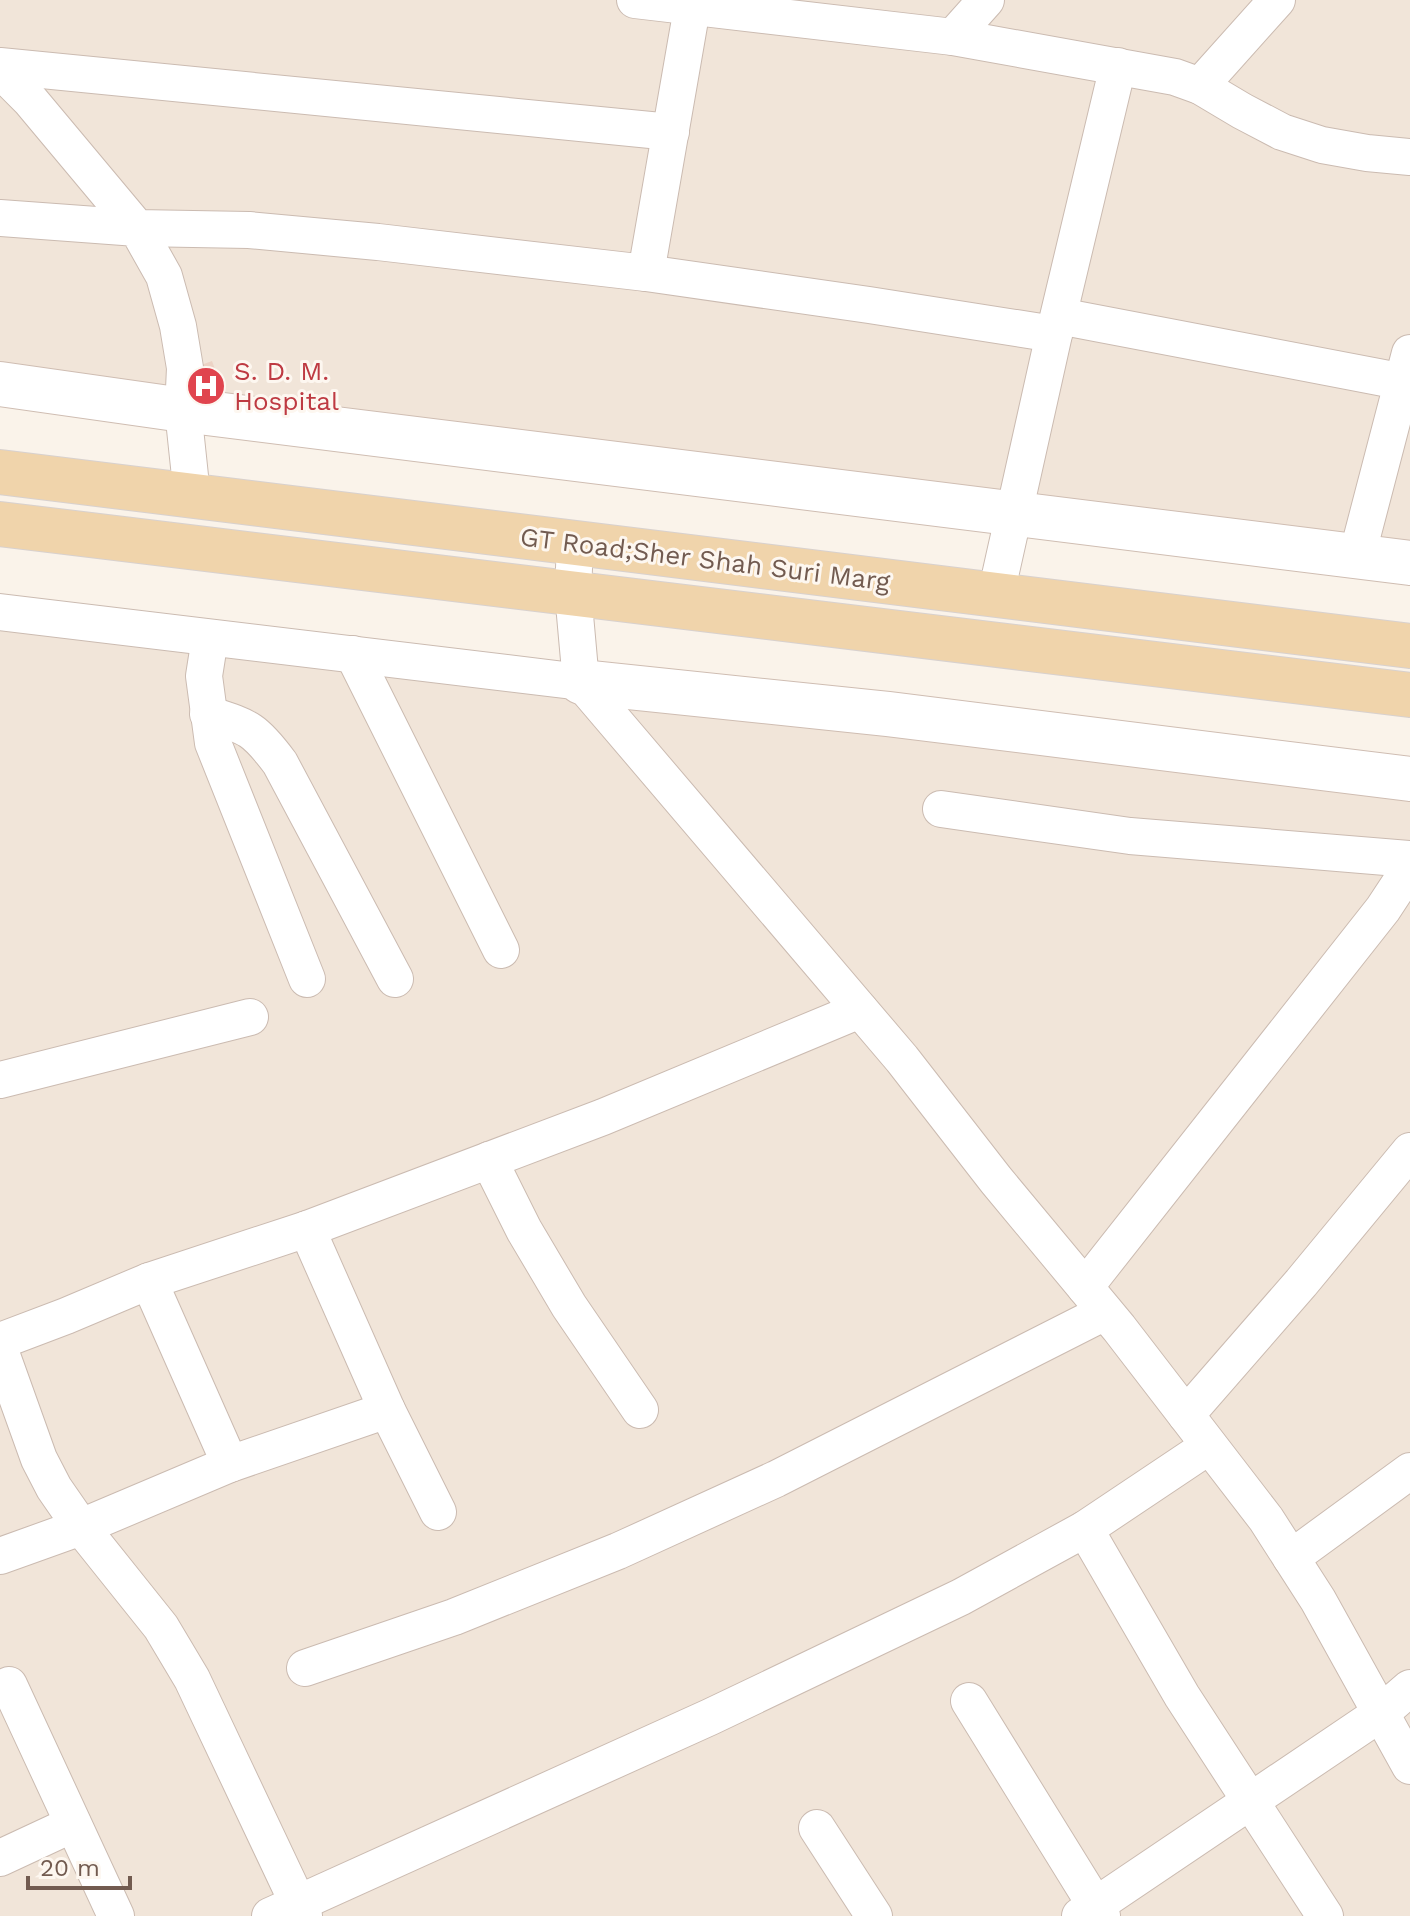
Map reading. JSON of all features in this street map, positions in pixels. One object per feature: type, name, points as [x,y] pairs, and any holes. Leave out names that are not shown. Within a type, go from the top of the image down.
[{"type":"main road","points":[[0,384],[183,410],[1410,563]]},
{"type":"main road","name":"GT Road;Sher Shah Suri Marg","points":[[0,472],[1410,646]]},
{"type":"main road","name":"GT Road;Sher Shah Suri Marg","points":[[0,524],[1410,695]]},
{"type":"main road","points":[[581,682],[888,714],[1410,779]]},
{"type":"street","points":[[635,0],[692,8],[853,13],[953,37],[1175,77],[1200,86],[1282,132],[1322,145],[1410,157]]},
{"type":"street","points":[[953,37],[986,0]]},
{"type":"street","points":[[1200,86],[1277,0]]},
{"type":"street","points":[[646,273],[692,8]]},
{"type":"street","points":[[996,594],[1118,66]]},
{"type":"street","points":[[0,68],[671,132]]},
{"type":"street","points":[[0,68],[137,228],[164,276],[178,326],[185,368],[183,410],[192,495]]},
{"type":"street","points":[[0,218],[137,228],[249,230],[349,239],[646,273],[869,305],[1057,325],[1407,373],[1357,556]]},
{"type":"street","points":[[575,543],[573,593],[581,682],[860,1010],[1095,1300],[1266,1519],[1318,1600],[1410,1766]]},
{"type":"street","points":[[0,612],[581,682]]},
{"type":"street","points":[[210,638],[204,676],[213,743],[307,979]]},
{"type":"street","points":[[353,654],[501,950]]},
{"type":"street","points":[[208,714],[244,726],[262,739],[280,763],[395,979]]},
{"type":"street","points":[[941,809],[1130,836],[1410,859]]},
{"type":"street","points":[[305,1668],[454,1617],[618,1551],[776,1479],[1095,1300],[1410,868]]},
{"type":"street","points":[[0,1341],[149,1281],[307,1229],[489,1160],[659,1094],[860,1010]]},
{"type":"street","points":[[0,1080],[250,1017]]},
{"type":"street","points":[[1186,1415],[1410,1151]]},
{"type":"street","points":[[489,1160],[524,1230],[569,1306],[640,1410]]},
{"type":"street","points":[[307,1229],[387,1410],[438,1512]]},
{"type":"street","points":[[149,1281],[230,1464]]},
{"type":"street","points":[[0,1350],[39,1459],[54,1488],[161,1627],[192,1679],[291,1912],[961,1597],[1085,1529],[1209,1446]]},
{"type":"street","points":[[0,1556],[81,1527],[230,1464],[387,1410]]},
{"type":"street","points":[[1291,1558],[1410,1471]]},
{"type":"street","points":[[1085,1529],[1182,1696],[1325,1916]]},
{"type":"street","points":[[9,1685],[116,1916]]},
{"type":"street","points":[[969,1701],[1093,1913],[1250,1801],[1381,1713],[1410,1688]]},
{"type":"street","points":[[0,1858],[73,1824]]},
{"type":"street","points":[[817,1828],[874,1916]]},
{"type":"shaded area","points":[[0,0],[1410,0],[1410,549],[0,396]]},
{"type":"shaded area","points":[[0,626],[1410,798],[1410,1916],[0,1916]]},
{"type":"building","points":[[212,361],[227,403],[208,410],[193,368]]},
{"type":"place","name":"S. D. M. Hospital","points":[[206,386]]}]
